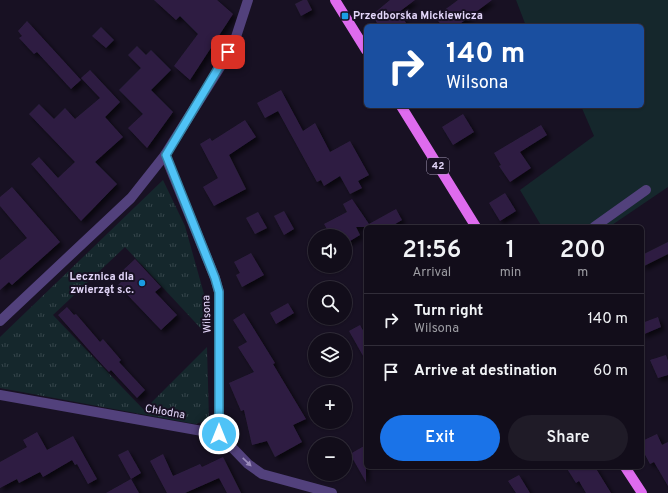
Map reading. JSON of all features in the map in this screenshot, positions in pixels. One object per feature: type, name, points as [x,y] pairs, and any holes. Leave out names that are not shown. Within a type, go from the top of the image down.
[{"type":"main road","points":[[335,0],[364,47]]},
{"type":"main road","name":"42","points":[[402,108],[475,225]]},
{"type":"main road","points":[[626,469],[642,493]]},
{"type":"street","points":[[0,321],[131,198],[166,155],[222,64],[235,40],[248,0]]},
{"type":"street","name":"Wilsona","points":[[166,155],[215,278],[219,292],[219,434]]},
{"type":"street","points":[[597,225],[646,190]]},
{"type":"street","name":"Chłodna","points":[[0,395],[219,434]]},
{"type":"street","points":[[219,434],[248,464],[262,474],[332,493]]},
{"type":"green space","points":[[516,0],[668,0],[668,187],[612,225],[541,225],[520,190],[594,136],[582,108],[644,108],[644,24],[525,24]]},
{"type":"green space","points":[[163,180],[185,226],[204,294],[206,334],[125,247],[53,315],[144,410],[207,347],[209,420],[195,424],[0,388],[0,337]]},
{"type":"building","points":[[154,0],[217,0],[233,14],[190,80],[174,66],[198,34],[180,16],[176,20]]},
{"type":"building","points":[[303,0],[307,0],[312,10],[301,16],[295,4]]},
{"type":"building","points":[[390,0],[415,0],[399,12],[407,24],[378,24],[372,15]]},
{"type":"building","points":[[458,0],[492,0],[460,24],[440,24],[435,17]]},
{"type":"building","points":[[27,21],[81,80],[71,89],[37,52],[34,54],[19,38],[22,36],[18,31]]},
{"type":"building","points":[[101,27],[114,40],[106,48],[92,36]]},
{"type":"building","points":[[137,46],[146,55],[151,50],[171,70],[151,90],[173,112],[147,148],[128,128],[143,114],[119,90],[141,68],[128,55]]},
{"type":"building","points":[[90,70],[120,102],[105,117],[123,137],[95,162],[117,184],[81,221],[31,164],[39,157],[58,178],[75,162],[29,114],[39,104],[54,119],[65,108],[75,119],[100,98],[81,78]]},
{"type":"building","points":[[281,90],[303,131],[315,123],[330,152],[350,141],[369,175],[358,181],[362,188],[350,194],[340,176],[324,186],[321,180],[317,182],[278,111],[265,118],[257,103]]},
{"type":"building","points":[[463,114],[474,132],[453,145],[442,127]]},
{"type":"building","points":[[245,120],[256,137],[229,155],[246,189],[214,206],[203,187],[218,178],[200,144],[210,138],[212,141]]},
{"type":"building","points":[[541,125],[547,135],[520,152],[531,168],[510,182],[499,166],[501,165],[494,153]]},
{"type":"building","points":[[12,187],[60,242],[12,285],[9,282],[0,290],[0,260],[27,238],[0,206],[0,197]]},
{"type":"building","points":[[505,193],[516,211],[500,221],[489,203]]},
{"type":"building","points":[[352,199],[369,224],[396,209],[402,220],[393,225],[364,225],[364,227],[356,227],[360,235],[352,240],[352,229],[327,229],[324,224],[347,212],[343,204]]},
{"type":"building","points":[[284,211],[294,229],[284,235],[274,216]]},
{"type":"building","points":[[258,212],[267,228],[255,234],[246,218]]},
{"type":"building","points":[[668,242],[668,254],[644,266],[644,254]]},
{"type":"building","points":[[251,253],[264,275],[242,287],[236,275],[240,273],[234,262]]},
{"type":"building","points":[[135,259],[161,287],[155,292],[177,315],[161,330],[118,285],[124,279],[119,274]]},
{"type":"building","points":[[288,303],[294,313],[276,324],[270,313]]},
{"type":"building","points":[[67,307],[74,315],[76,314],[100,342],[103,339],[121,360],[119,362],[145,390],[137,398],[111,370],[109,372],[58,315]]},
{"type":"building","points":[[244,313],[275,363],[273,364],[306,419],[293,425],[302,442],[275,457],[267,441],[252,445],[244,410],[241,411],[229,383],[254,372],[238,347],[247,342],[233,320]]},
{"type":"building","points":[[658,317],[661,327],[644,334],[644,322]]},
{"type":"building","points":[[360,325],[364,332],[364,357],[352,336],[352,333],[349,331]]},
{"type":"building","points":[[666,355],[668,361],[668,375],[658,378],[650,360]]},
{"type":"building","points":[[37,432],[47,450],[73,436],[97,479],[88,484],[77,464],[75,465],[72,460],[43,477],[40,472],[19,483],[17,479],[0,488],[0,462],[27,447],[23,440]]},
{"type":"building","points":[[657,434],[662,445],[668,442],[668,486],[654,462],[650,464],[644,453],[644,440]]},
{"type":"building","points":[[364,446],[364,469],[366,469],[366,482],[352,458],[352,453]]},
{"type":"building","points":[[128,450],[141,473],[131,479],[118,455]]},
{"type":"building","points":[[163,454],[173,476],[200,464],[202,467],[223,457],[241,493],[227,493],[219,478],[185,493],[167,493],[150,461]]},
{"type":"building","points":[[567,469],[596,469],[611,493],[586,493],[579,481],[576,483]]},
{"type":"building","points":[[519,475],[530,493],[516,493],[508,481]]},
{"type":"building","points":[[131,479],[139,493],[106,493]]},
{"type":"place","name":"Przedborska Mickiewicza","points":[[345,16]]},
{"type":"place","name":"Lecznica dla zwierząt s.c.","points":[[142,283]]},
{"type":"route","points":[[219,434],[219,292],[215,278],[166,155],[228,52]]}]
